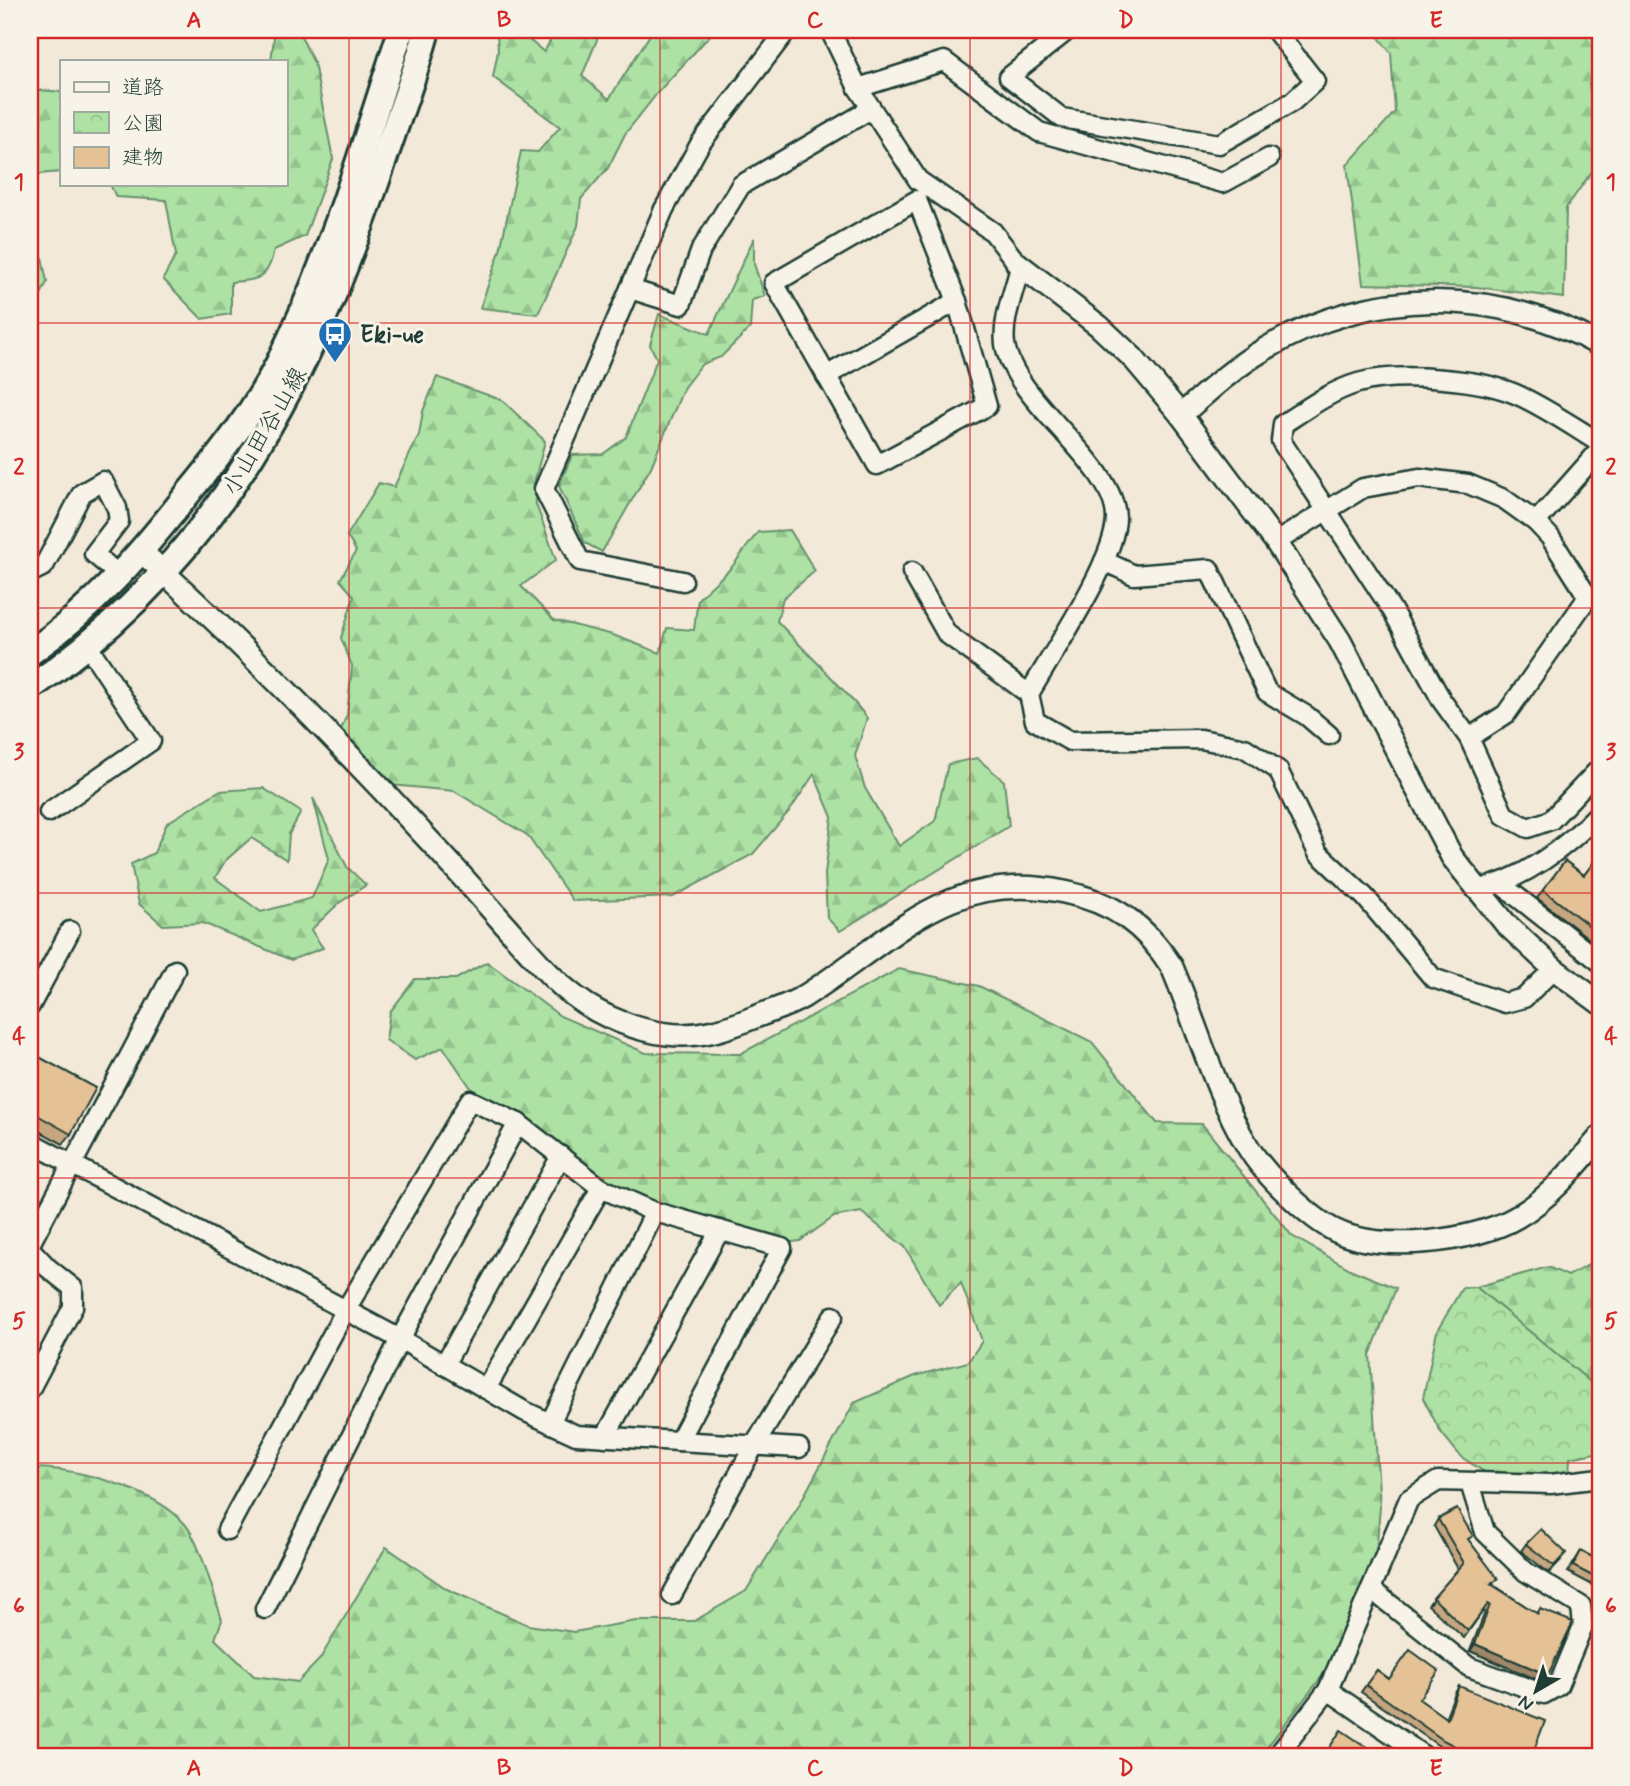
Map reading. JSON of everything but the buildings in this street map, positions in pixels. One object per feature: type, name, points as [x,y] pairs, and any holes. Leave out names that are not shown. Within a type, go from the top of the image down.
[{"type":"main road","name":"小山田谷山線","points":[[30,653],[85,611],[142,552],[220,453],[277,367],[323,259],[401,30]]},
{"type":"main road","name":"小山田谷山線","points":[[30,688],[88,646],[163,571],[224,501],[294,386],[351,256],[427,30]]},
{"type":"street","points":[[683,581],[580,561],[544,489],[664,209],[700,144],[787,30]]},
{"type":"street","points":[[830,30],[858,88],[918,180],[993,232],[1017,263],[1099,326],[1133,358],[1181,415],[1276,542],[1340,641],[1431,821],[1476,890],[1506,924],[1554,969],[1600,1003]]},
{"type":"street","points":[[1068,30],[1009,76],[1062,118],[1219,144],[1292,102],[1315,81],[1275,30]]},
{"type":"street","points":[[858,88],[944,61],[1039,132],[1223,183],[1269,158]]},
{"type":"street","points":[[630,289],[681,305],[702,250],[741,185],[871,109]]},
{"type":"street","points":[[917,200],[774,283],[877,465],[987,406],[957,300],[917,200],[918,180]]},
{"type":"street","points":[[1017,263],[1019,271],[1004,330],[1005,348],[1022,381],[1111,492],[1116,519],[1104,561],[1029,694]]},
{"type":"street","points":[[826,376],[957,300]]},
{"type":"street","points":[[1181,415],[1264,350],[1337,316],[1374,307],[1466,300],[1507,308],[1571,329],[1600,345]]},
{"type":"street","points":[[1600,443],[1519,395],[1413,376],[1358,383],[1320,400],[1283,424],[1281,441],[1328,508],[1392,610],[1442,701],[1469,738],[1504,815],[1528,828],[1551,820],[1600,768]]},
{"type":"street","points":[[1536,522],[1600,450]]},
{"type":"street","points":[[1276,542],[1363,488],[1419,478],[1468,484],[1504,499],[1536,522],[1550,537],[1588,597],[1506,714],[1469,738]]},
{"type":"street","points":[[30,573],[44,566],[82,493],[103,481],[117,508],[119,521],[94,554],[120,576]]},
{"type":"street","points":[[142,552],[351,755],[537,960],[576,998],[611,1017],[665,1034],[724,1031],[801,998],[925,911],[954,899],[992,889],[1058,891],[1079,895],[1122,912],[1143,928],[1157,944],[1172,967],[1249,1149],[1293,1197],[1337,1232],[1375,1240],[1425,1243],[1464,1237],[1516,1218],[1556,1188],[1600,1137]]},
{"type":"street","points":[[1104,561],[1134,575],[1209,569],[1267,692],[1307,716],[1328,735]]},
{"type":"street","points":[[912,572],[947,634],[1029,694],[1035,721],[1070,741],[1201,739],[1245,748],[1278,770],[1318,853],[1365,897],[1433,978],[1505,1003],[1524,998],[1554,969]]},
{"type":"street","points":[[49,812],[151,741],[88,646]]},
{"type":"street","points":[[1476,890],[1502,885],[1574,839],[1600,812]]},
{"type":"street","points":[[1502,885],[1600,962]]},
{"type":"street","points":[[30,1006],[70,931]]},
{"type":"street","points":[[30,1389],[73,1307],[74,1288],[48,1268],[30,1246],[175,970]]},
{"type":"street","points":[[227,1530],[345,1311],[470,1100],[518,1123],[601,1188],[655,1212],[782,1248],[679,1441]]},
{"type":"street","points":[[265,1609],[400,1339],[518,1123]]},
{"type":"street","points":[[30,1142],[576,1435],[800,1448]]},
{"type":"street","points":[[444,1365],[561,1156]]},
{"type":"street","points":[[486,1389],[601,1188]]},
{"type":"street","points":[[550,1423],[655,1212]]},
{"type":"street","points":[[605,1437],[720,1230]]},
{"type":"street","points":[[672,1595],[754,1446],[832,1316]]},
{"type":"street","points":[[1278,1756],[1328,1690],[1409,1499],[1438,1481],[1550,1484],[1600,1478]]},
{"type":"street","points":[[1372,1590],[1469,1667],[1544,1694],[1558,1686],[1583,1626],[1581,1606],[1526,1572],[1485,1532],[1470,1483]]},
{"type":"street","points":[[1328,1690],[1424,1756]]},
{"type":"green space","points":[[275,30],[298,30],[314,63],[333,159],[305,236],[274,250],[269,267],[261,276],[231,282],[231,314],[202,319],[163,279],[176,255],[166,200],[116,197],[111,186],[287,186],[287,60],[271,60]]},
{"type":"green space","points":[[497,30],[533,30],[528,39],[544,52],[556,30],[601,30],[582,76],[609,99],[653,30],[715,30],[659,91],[625,134],[608,168],[581,199],[578,226],[538,314],[480,308],[500,251],[521,151],[538,152],[560,127],[493,77],[498,51]]},
{"type":"green space","points":[[1373,30],[1600,30],[1596,74],[1589,84],[1600,160],[1566,208],[1564,298],[1476,287],[1363,284],[1347,165],[1395,112],[1391,53]]},
{"type":"green space","points":[[30,89],[60,92],[60,172],[38,174],[30,170]]},
{"type":"green space","points":[[30,222],[47,282],[35,307],[30,307]]},
{"type":"green space","points":[[754,238],[754,264],[765,296],[752,300],[750,328],[721,357],[702,364],[684,387],[651,467],[602,552],[585,543],[559,486],[572,455],[603,454],[626,437],[657,359],[650,345],[659,314],[709,334]]},
{"type":"green space","points":[[437,377],[502,400],[545,441],[534,483],[536,504],[556,560],[521,586],[554,620],[613,635],[660,653],[667,628],[694,630],[698,599],[731,568],[758,532],[790,530],[815,571],[783,598],[777,621],[867,718],[855,756],[865,788],[899,846],[935,821],[948,764],[977,758],[1004,781],[1009,826],[840,931],[827,918],[825,874],[832,817],[814,774],[791,809],[753,854],[673,897],[573,901],[527,835],[454,791],[359,782],[331,754],[347,715],[352,666],[341,638],[354,596],[340,580],[356,551],[347,536],[379,483],[394,487],[419,435],[423,411]]},
{"type":"green space","points":[[263,788],[301,812],[289,834],[287,860],[251,838],[225,861],[215,878],[261,912],[312,898],[329,859],[313,798],[347,867],[366,885],[339,903],[311,930],[323,948],[291,960],[203,923],[163,925],[139,904],[131,864],[154,853],[167,823],[219,791]]},
{"type":"green space","points":[[487,962],[560,1016],[646,1053],[740,1054],[899,969],[979,986],[1092,1042],[1157,1123],[1202,1124],[1292,1236],[1352,1270],[1396,1288],[1370,1355],[1380,1507],[1375,1564],[1344,1648],[1260,1756],[30,1756],[30,1468],[69,1471],[113,1483],[154,1500],[172,1512],[191,1532],[206,1569],[222,1620],[215,1639],[254,1676],[298,1682],[320,1659],[386,1547],[447,1589],[528,1625],[574,1632],[636,1621],[694,1621],[746,1591],[798,1507],[854,1403],[915,1376],[968,1362],[982,1341],[961,1283],[939,1305],[905,1247],[861,1212],[834,1217],[800,1241],[768,1245],[727,1233],[709,1215],[684,1222],[607,1186],[580,1158],[525,1133],[475,1094],[443,1047],[415,1060],[386,1040],[390,1012],[415,979],[456,979]]},
{"type":"green space","points":[[1600,1259],[1600,1390],[1476,1287],[1548,1267],[1568,1276]]},
{"type":"green space","points":[[1476,1287],[1600,1390],[1600,1452],[1570,1458],[1569,1476],[1491,1476],[1461,1457],[1440,1431],[1423,1398],[1437,1331],[1462,1288]]},
{"type":"place","name":"Eki-ue","points":[[335,364]]}]
